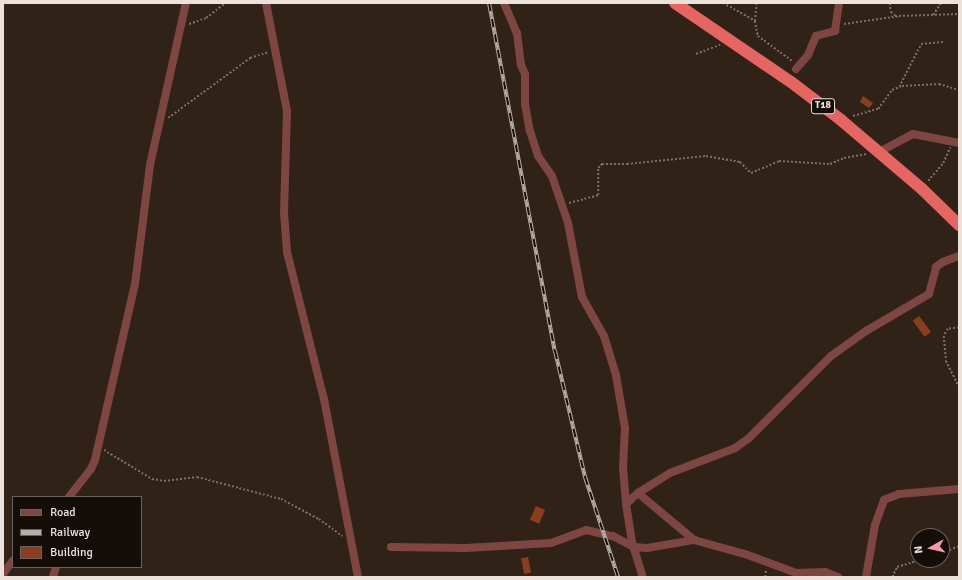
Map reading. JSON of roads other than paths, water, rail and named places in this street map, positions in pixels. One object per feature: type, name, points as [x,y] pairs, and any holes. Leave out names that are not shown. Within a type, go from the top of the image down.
[{"type":"highway","name":"T18","points":[[675,3],[732,41],[841,120],[922,189],[959,225]]},
{"type":"street","points":[[70,496],[91,469],[98,446],[135,284],[157,128],[186,3]]},
{"type":"street","points":[[266,3],[273,50],[287,111],[284,212],[287,252],[324,399],[357,575]]},
{"type":"street","points":[[504,3],[517,33],[521,65],[524,71],[526,104],[530,131],[538,156],[550,172],[562,206],[576,256],[582,297],[604,336],[616,375],[625,428],[623,468],[626,504],[634,547],[643,577]]},
{"type":"street","points":[[796,68],[808,55],[816,36],[833,33],[837,25],[839,3]]},
{"type":"street","points":[[879,152],[913,134],[956,142]]},
{"type":"street","points":[[626,504],[638,493],[670,473],[735,448],[748,439],[831,356],[866,331],[929,294],[936,267],[959,256]]},
{"type":"street","points":[[866,577],[874,525],[886,499],[900,494],[959,489]]},
{"type":"street","points":[[638,493],[694,540]]},
{"type":"street","points":[[391,547],[466,548],[551,543],[586,530],[613,536],[634,547],[647,548],[694,540],[746,554],[796,573],[825,572],[838,577]]},
{"type":"street","points":[[3,574],[12,561]]},
{"type":"railway","points":[[489,3],[555,351],[585,477],[618,577]]}]
